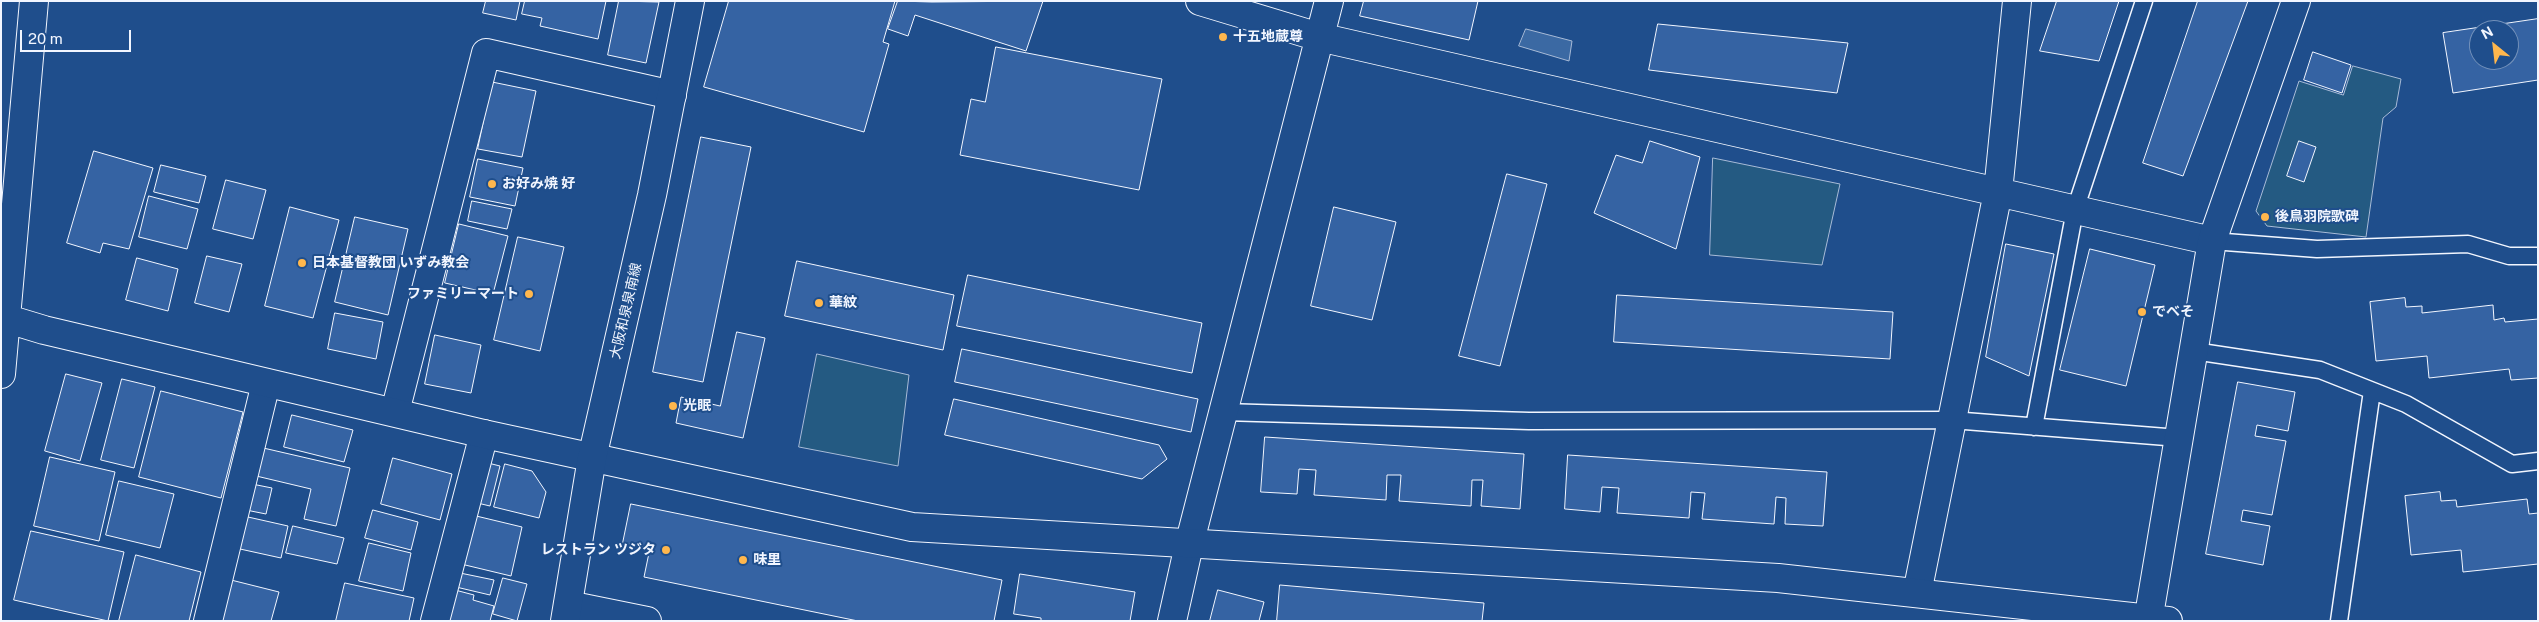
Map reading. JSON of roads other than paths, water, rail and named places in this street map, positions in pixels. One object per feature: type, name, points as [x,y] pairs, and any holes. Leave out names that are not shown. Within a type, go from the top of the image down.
[{"type":"street","points":[[1,374],[4,317],[34,1]]},
{"type":"street","name":"大阪和泉泉南線","points":[[567,613],[592,458],[652,195],[690,1]]},
{"type":"street","points":[[1200,1],[1319,37],[2212,241]]},
{"type":"street","points":[[1172,621],[1189,545],[1329,1]]},
{"type":"street","points":[[1917,593],[1998,192],[2017,1]]},
{"type":"street","points":[[4,317],[44,330],[484,434],[912,527],[1189,545],[1778,578],[2155,620],[2179,438],[2212,241],[2296,1]]},
{"type":"street","points":[[395,412],[486,53],[672,95]]},
{"type":"street","points":[[208,621],[266,383]]},
{"type":"street","points":[[435,621],[484,434]]},
{"type":"street","points":[[567,613],[647,621]]},
{"type":"lane","points":[[2034,427],[2075,210],[2144,1]]},
{"type":"lane","points":[[2212,241],[2317,249],[2468,244],[2509,256],[2538,256]]},
{"type":"lane","points":[[2194,351],[2320,370],[2406,404],[2512,464],[2538,461]]},
{"type":"lane","points":[[2339,621],[2372,391]]},
{"type":"lane","points":[[1223,412],[1529,421],[1952,420],[2179,438]]},
{"type":"place","name":"十五地蔵尊","points":[[1223,37]]},
{"type":"place","name":"お好み焼 好","points":[[492,184]]},
{"type":"place","name":"後鳥羽院歌碑","points":[[2265,217]]},
{"type":"place","name":"日本基督教団 いずみ教会","points":[[302,263]]},
{"type":"place","name":"ファミリーマート","points":[[529,294]]},
{"type":"place","name":"華紋","points":[[819,303]]},
{"type":"place","name":"でべそ","points":[[2142,312]]},
{"type":"place","name":"光眠","points":[[673,406]]},
{"type":"place","name":"レストラン ツジタ","points":[[666,550]]},
{"type":"place","name":"味里","points":[[743,560]]}]
